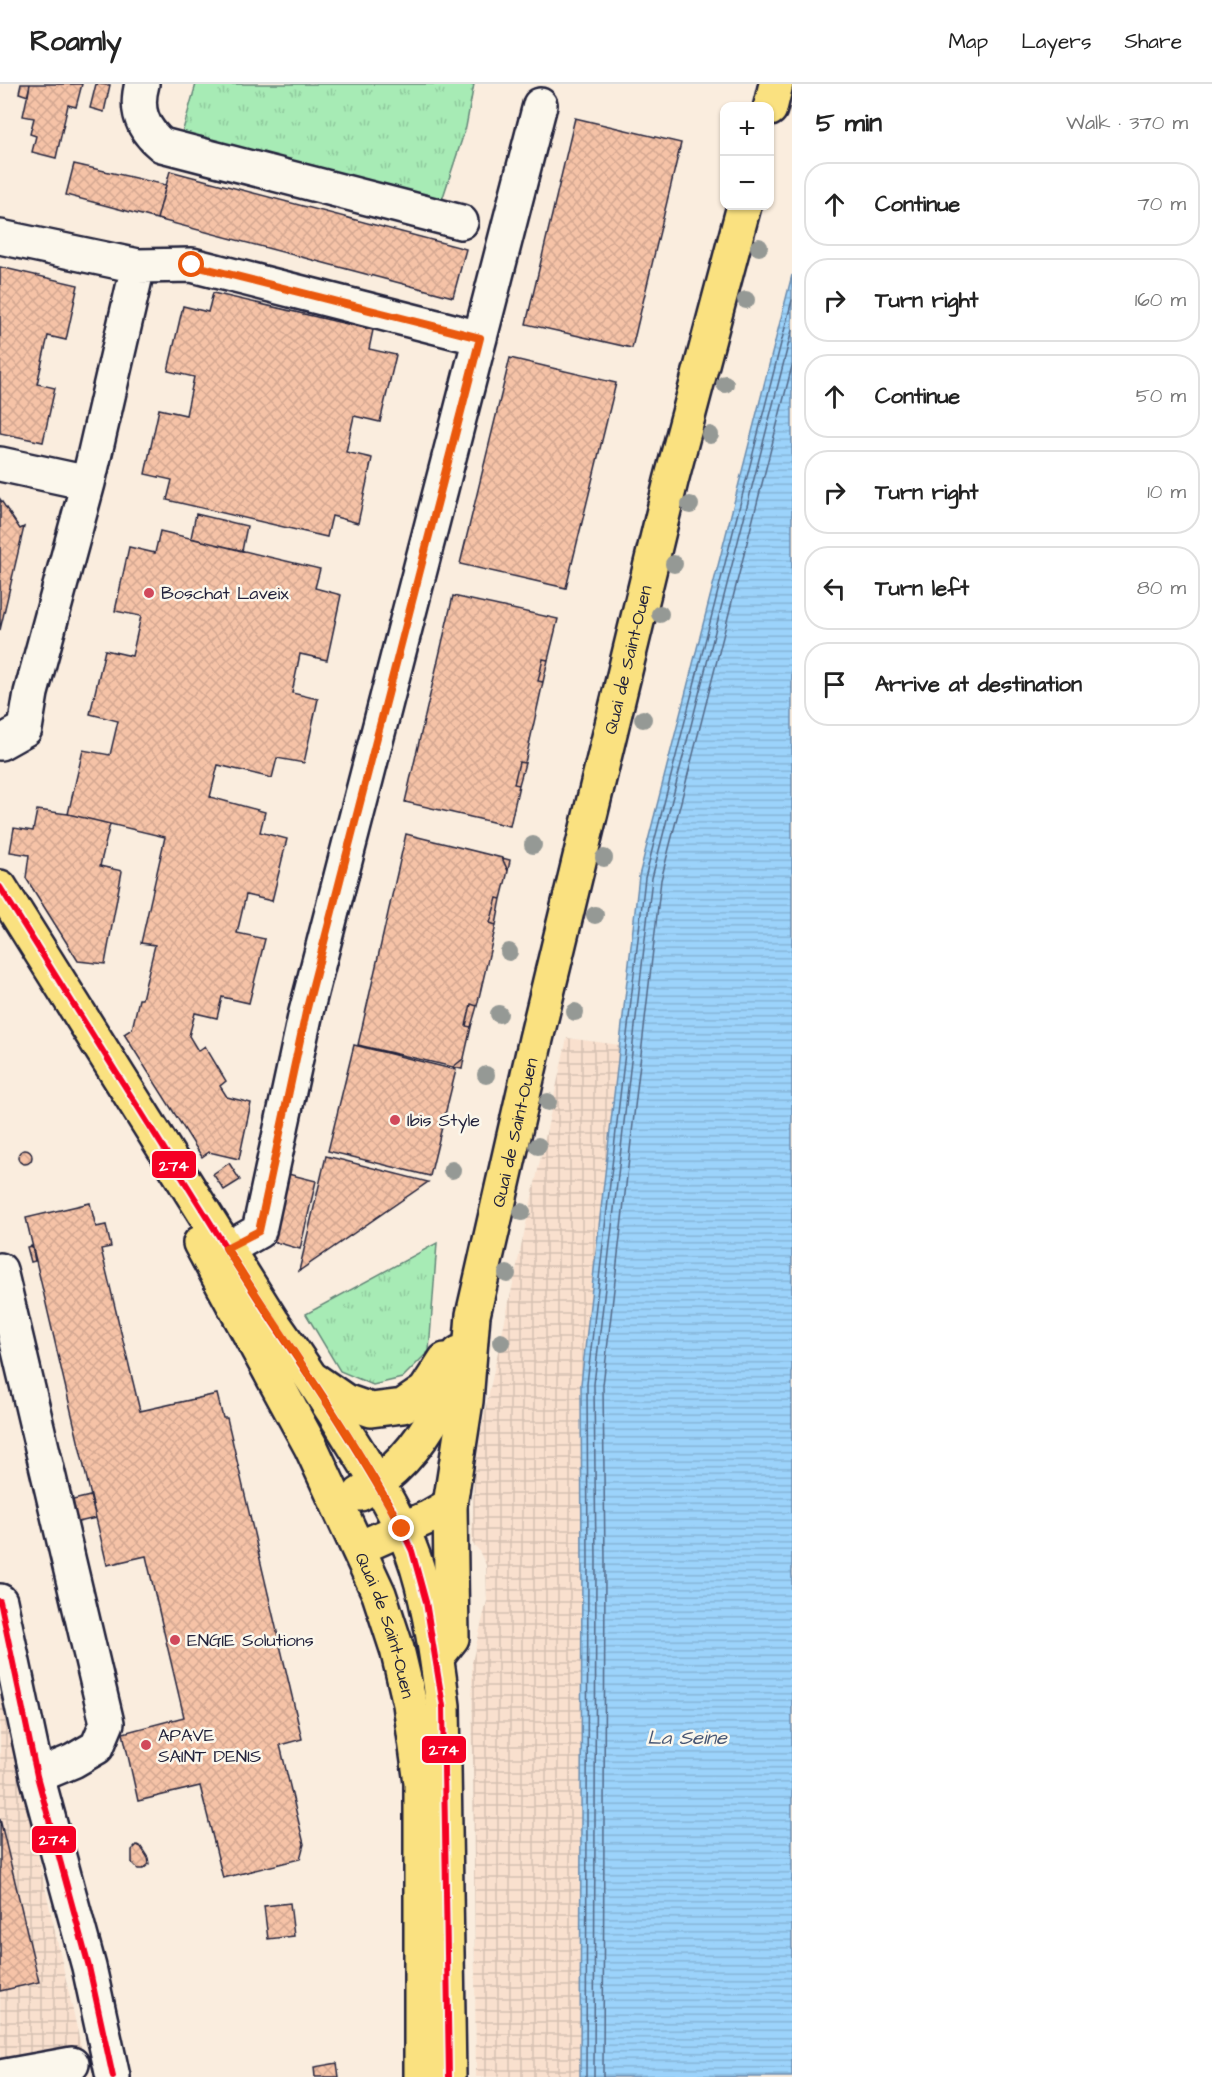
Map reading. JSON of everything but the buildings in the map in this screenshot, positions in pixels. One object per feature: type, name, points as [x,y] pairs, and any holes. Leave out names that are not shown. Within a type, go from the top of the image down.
[{"type":"main road","points":[[772,102],[776,84]]},
{"type":"main road","name":"Quai de Saint-Ouen","points":[[449,2077],[444,1727],[437,1656],[452,1638],[450,1505],[466,1401],[473,1315],[536,1040],[668,492],[743,210]]},
{"type":"main road","points":[[0,887],[218,1253]]},
{"type":"main road","points":[[0,930],[218,1253],[272,1321],[312,1378],[378,1484],[402,1529],[416,1566],[437,1656]]},
{"type":"main road","name":"Quai de Saint-Ouen","points":[[218,1253],[224,1289],[311,1447],[379,1594],[397,1649],[410,1704],[421,1783],[421,2077]]},
{"type":"main road","points":[[312,1378],[345,1401],[371,1410],[403,1406],[426,1391],[473,1315]]},
{"type":"main road","points":[[339,1506],[378,1484],[418,1444],[439,1409],[473,1315]]},
{"type":"main road","points":[[359,1548],[450,1505]]},
{"type":"street","points":[[142,84],[138,98],[143,122],[149,135],[162,146],[460,222]]},
{"type":"street","points":[[218,1253],[259,1231],[306,1012],[540,105]]},
{"type":"street","points":[[0,237],[138,266],[192,265],[480,338]]},
{"type":"street","points":[[0,743],[25,729],[31,693],[88,483],[138,266]]},
{"type":"street","points":[[0,464],[88,483]]},
{"type":"street","points":[[0,711],[31,693]]},
{"type":"street","points":[[0,1270],[107,1723],[97,1747],[37,1776]]},
{"type":"street","points":[[0,1601],[37,1776],[89,1967],[113,2077]]},
{"type":"street","points":[[0,2077],[72,2064]]},
{"type":"shaded area","points":[[567,1038],[620,1045],[581,1384],[580,2077],[476,2077],[472,1662],[487,1601],[486,1565],[478,1549],[472,1543],[474,1475],[483,1420]]},
{"type":"shaded area","points":[[0,1688],[88,2077],[0,2077]]},
{"type":"green space","points":[[196,84],[474,84],[466,127],[441,203],[181,137]]},
{"type":"green space","points":[[437,1243],[429,1351],[402,1378],[373,1385],[340,1371],[306,1314]]},
{"type":"water","name":"La Seine","points":[[792,275],[792,2077],[580,2077],[581,1384],[639,876]]},
{"type":"transit line","name":"274","points":[[0,887],[272,1321],[326,1401],[391,1507],[412,1551],[426,1602],[443,1706],[449,2077]]},
{"type":"transit line","name":"274","points":[[0,1601],[37,1776],[89,1967],[113,2077]]},
{"type":"place","name":"Boschat Laveix","points":[[149,593]]},
{"type":"place","name":"Ibis Style","points":[[395,1120]]},
{"type":"place","name":"ENGIE Solutions","points":[[175,1640]]},
{"type":"place","name":"APAVE SAINT DENIS","points":[[146,1745]]},
{"type":"route","points":[[192,265],[480,338],[306,1012],[259,1231],[226,1248],[272,1321],[312,1378],[378,1484],[402,1529]]}]
